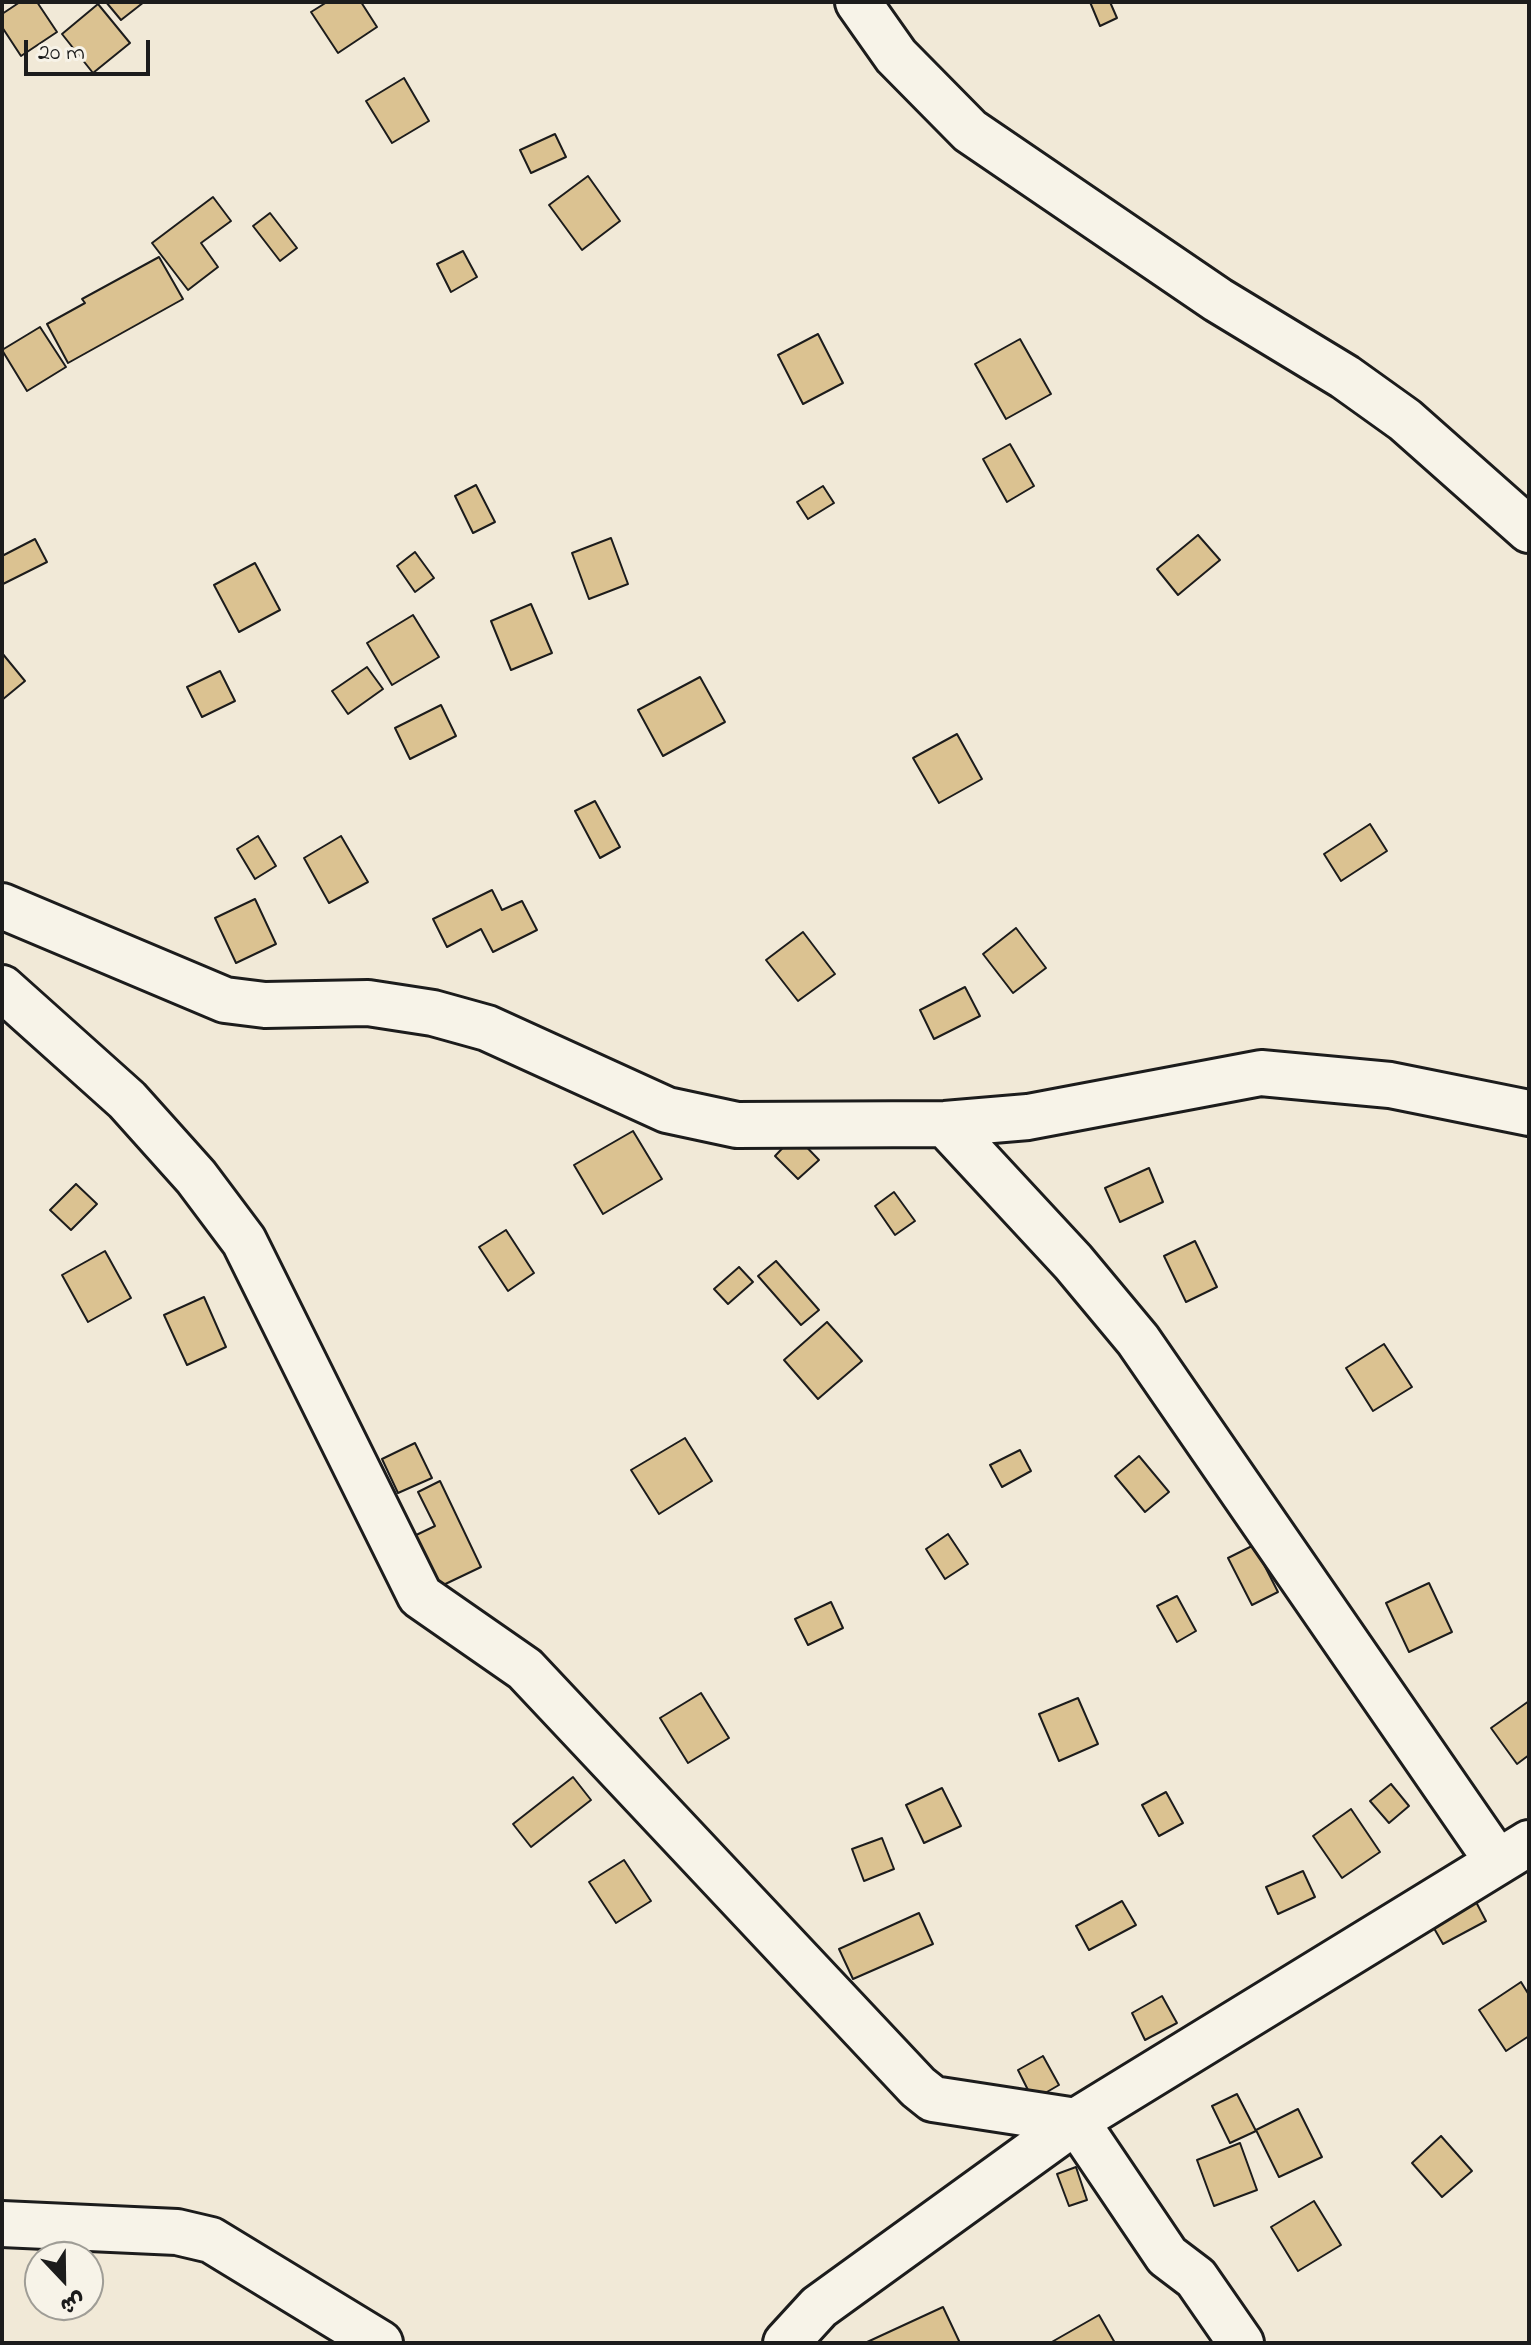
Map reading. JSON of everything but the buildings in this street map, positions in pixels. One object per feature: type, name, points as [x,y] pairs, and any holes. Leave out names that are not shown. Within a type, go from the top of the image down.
[{"type":"street","points":[[858,2],[896,56],[970,131],[1218,300],[1345,377],[1405,420],[1529,530]]},
{"type":"street","points":[[2,906],[225,1000],[265,1005],[368,1003],[433,1013],[487,1028],[667,1110],[737,1125],[945,1124],[1028,1117],[1261,1073],[1390,1085],[1529,1113]]},
{"type":"street","points":[[2,988],[127,1100],[196,1177],[244,1241],[420,1596],[525,1669],[918,2087],[933,2099],[1076,2121],[1167,2256],[1196,2278],[1241,2343]]},
{"type":"street","points":[[786,2343],[819,2307],[1076,2121],[1513,1852],[1138,1340],[1073,1262],[945,1124]]},
{"type":"street","points":[[2,2224],[177,2232],[211,2240],[380,2343]]}]
